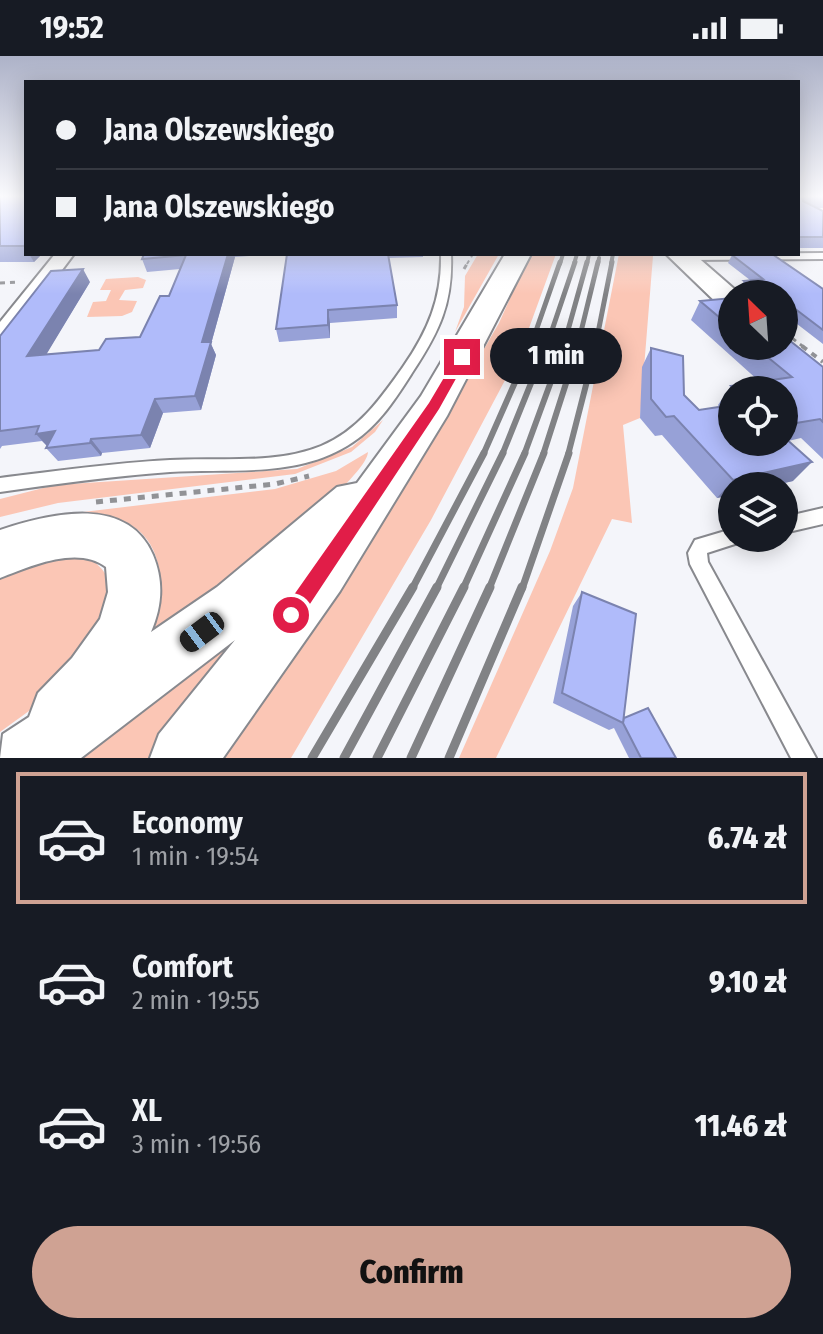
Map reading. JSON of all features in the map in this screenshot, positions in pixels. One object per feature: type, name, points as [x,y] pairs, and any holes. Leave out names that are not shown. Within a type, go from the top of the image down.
[{"type":"main road","points":[[681,256],[718,289]]},
{"type":"main road","points":[[183,758],[313,585],[404,452],[434,406],[513,260]]},
{"type":"main road","points":[[27,758],[236,606],[404,452]]},
{"type":"main road","points":[[0,554],[38,541],[91,535],[123,549],[130,560],[135,592],[123,631],[109,658],[79,696],[12,758]]},
{"type":"street","points":[[0,337],[63,256]]},
{"type":"lane","points":[[0,485],[103,472],[294,460],[347,440],[393,391],[434,331],[445,301],[446,256]]},
{"type":"lane","points":[[681,256],[823,256]]},
{"type":"lane","points":[[798,522],[823,516]]},
{"type":"lane","points":[[718,541],[701,546],[697,553],[699,564],[804,758]]},
{"type":"path","points":[[460,276],[472,256]]},
{"type":"path","points":[[0,283],[24,281]]},
{"type":"path","points":[[798,343],[823,362]]},
{"type":"path","points":[[85,503],[275,484],[321,472]]},
{"type":"shaded area","points":[[477,256],[498,256],[455,332],[464,307],[465,276]]},
{"type":"shaded area","points":[[529,256],[555,256],[521,350],[431,520],[291,758],[208,758],[432,439],[499,323]]},
{"type":"shaded area","points":[[619,256],[653,256],[640,418],[623,425],[632,523],[612,519],[496,758],[459,758],[550,551],[573,488]]},
{"type":"shaded area","points":[[138,277],[146,280],[143,288],[125,290],[119,300],[137,301],[132,312],[122,316],[87,317],[93,302],[106,301],[111,290],[100,290],[106,279]]},
{"type":"shaded area","points":[[383,420],[375,432],[351,452],[295,474],[58,503],[0,517],[0,499],[55,485],[297,469],[352,447]]},
{"type":"shaded area","points":[[368,452],[360,468],[306,521],[144,648],[159,600],[160,578],[156,558],[147,540],[132,526],[111,516],[83,512],[275,489],[336,471]]},
{"type":"shaded area","points":[[319,544],[155,758],[60,758]]},
{"type":"shaded area","points":[[82,554],[106,575],[109,598],[105,610],[59,685],[0,732],[0,571]]},
{"type":"building","points":[[0,229],[24,229],[24,246],[0,246]]},
{"type":"building","points":[[800,229],[823,229],[823,237],[800,237]]},
{"type":"building","points":[[143,256],[175,256],[142,259]]},
{"type":"building","points":[[186,256],[227,256],[202,342],[211,342],[195,396],[155,399],[141,435],[91,439],[90,443],[46,448],[55,431],[36,434],[39,426],[0,431],[0,336],[51,271],[83,269],[27,356],[99,350],[106,339],[140,337],[160,296],[169,296]]},
{"type":"building","points":[[287,256],[388,256],[397,305],[328,310],[328,325],[276,329]]},
{"type":"building","points":[[733,256],[775,256],[823,289],[823,330],[798,311],[798,280],[754,280],[763,279]]},
{"type":"building","points":[[718,299],[718,316],[700,301]]},
{"type":"building","points":[[798,347],[823,367],[823,422],[820,419],[798,423],[798,376],[791,376],[771,360],[798,360]]},
{"type":"building","points":[[651,348],[683,356],[684,395],[699,410],[718,407],[718,456],[798,456],[798,450],[812,462],[768,472],[726,472],[674,416],[666,417],[651,399]]},
{"type":"building","points":[[582,592],[636,614],[623,723],[562,693]]},
{"type":"building","points":[[648,708],[676,758],[641,758],[623,723],[624,718]]},
{"type":"railway","points":[[560,264],[562,256]]},
{"type":"railway","points":[[574,264],[576,256]]},
{"type":"railway","points":[[587,264],[589,256]]},
{"type":"railway","points":[[611,264],[613,256]]},
{"type":"railway","points":[[598,264],[599,258]]},
{"type":"railway","points":[[530,348],[560,262]]},
{"type":"railway","points":[[546,348],[575,262]]},
{"type":"railway","points":[[563,348],[587,262]]},
{"type":"railway","points":[[577,348],[598,262]]},
{"type":"railway","points":[[595,348],[612,262]]},
{"type":"railway","points":[[483,454],[531,346]]},
{"type":"railway","points":[[502,455],[546,346]]},
{"type":"railway","points":[[524,455],[564,346]]},
{"type":"railway","points":[[543,455],[578,346]]},
{"type":"railway","points":[[568,455],[596,346]]},
{"type":"railway","points":[[437,587],[503,453]]},
{"type":"railway","points":[[463,589],[525,453]]},
{"type":"railway","points":[[489,589],[544,453]]},
{"type":"railway","points":[[522,589],[569,453]]},
{"type":"railway","points":[[412,589],[483,454]]},
{"type":"railway","points":[[312,758],[413,587]]},
{"type":"railway","points":[[344,758],[437,587]]},
{"type":"railway","points":[[411,758],[490,587]]},
{"type":"railway","points":[[449,758],[522,587]]},
{"type":"railway","points":[[377,758],[463,589]]},
{"type":"route","points":[[291,615],[434,406],[462,357]]}]
